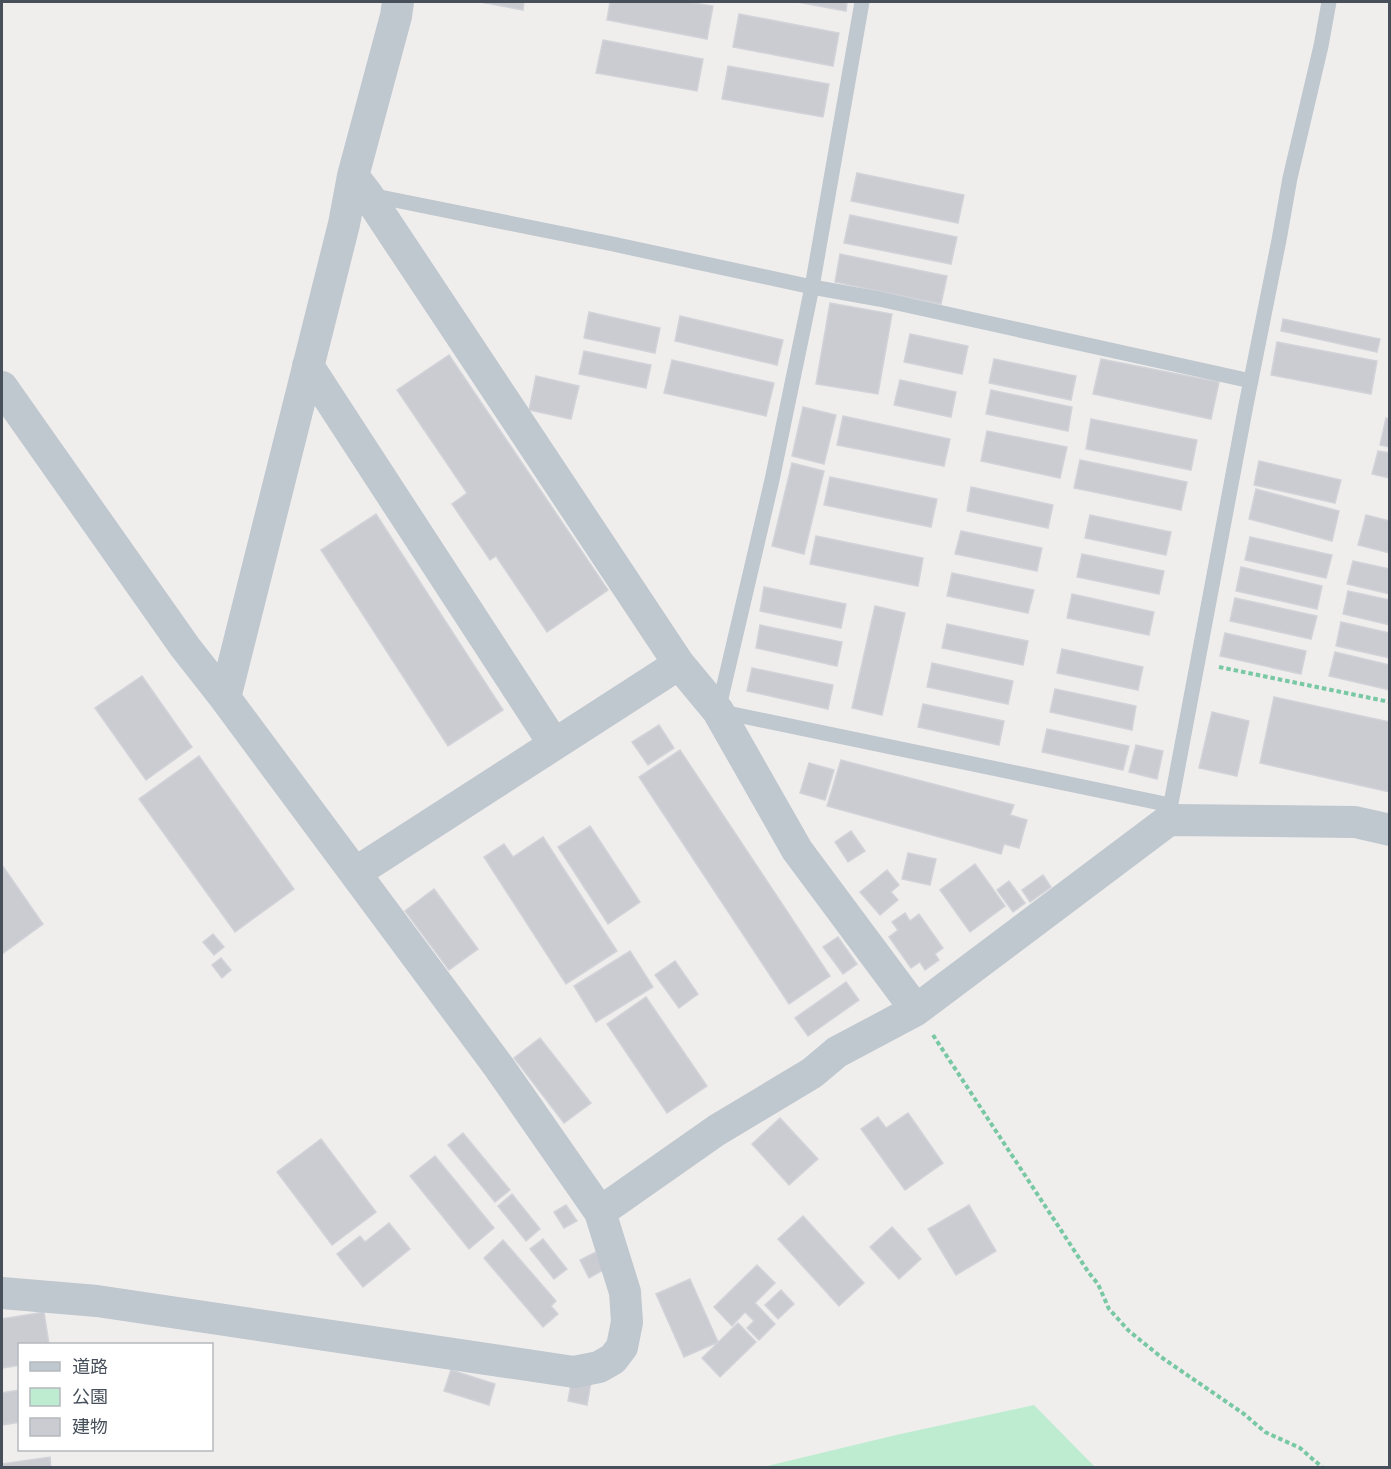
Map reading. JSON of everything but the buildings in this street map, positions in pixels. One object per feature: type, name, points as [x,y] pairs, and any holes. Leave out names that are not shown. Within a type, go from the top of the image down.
[{"type":"street","points":[[225,698],[344,224],[360,185],[398,2]]},
{"type":"street","points":[[360,185],[679,664],[718,711],[797,850],[916,1010]]},
{"type":"street","points":[[308,366],[554,744]]},
{"type":"street","points":[[2,387],[184,647],[225,698],[498,1067],[600,1212],[625,1292],[627,1322],[622,1347],[613,1359],[598,1366],[574,1372],[97,1301],[2,1293]]},
{"type":"street","points":[[355,873],[679,664]]},
{"type":"street","points":[[600,1212],[717,1130],[812,1073],[837,1052],[916,1010],[1170,812],[1355,822],[1389,830]]},
{"type":"lane","points":[[862,2],[812,287],[772,480],[718,711],[1170,812],[1290,178],[1329,2]]},
{"type":"lane","points":[[360,185],[613,244],[812,287],[879,299],[1251,381]]},
{"type":"path","points":[[1197,663],[1389,702]]},
{"type":"path","points":[[916,1010],[1098,1284],[1109,1309],[1129,1331],[1161,1357],[1244,1414],[1265,1432],[1299,1448],[1323,1467]]},
{"type":"green space","points":[[1034,1405],[1095,1467],[763,1467],[896,1435]]}]
